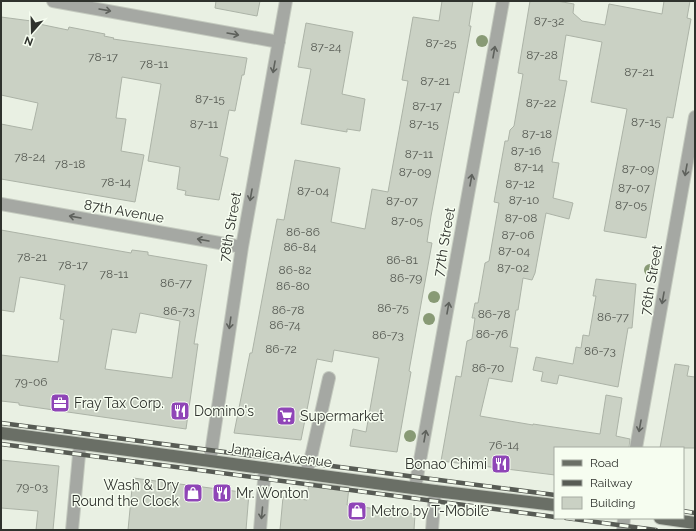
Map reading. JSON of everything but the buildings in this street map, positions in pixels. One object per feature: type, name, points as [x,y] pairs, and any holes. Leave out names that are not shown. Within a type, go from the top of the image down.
[{"type":"main road","name":"Jamaica Avenue","points":[[1,433],[435,491],[554,505]]},
{"type":"main road","points":[[667,519],[695,523]]},
{"type":"street","points":[[53,1],[278,42]]},
{"type":"street","name":"78th Street","points":[[210,460],[242,247],[286,1]]},
{"type":"street","name":"77th Street","points":[[415,488],[503,1]]},
{"type":"street","name":"76th Street","points":[[636,447],[695,117]]},
{"type":"street","name":"87th Avenue","points":[[1,204],[242,247]]},
{"type":"street","points":[[306,474],[329,378]]},
{"type":"street","points":[[72,530],[80,444]]},
{"type":"street","points":[[260,530],[265,468]]},
{"type":"street","points":[[432,530],[435,491]]},
{"type":"street","points":[[623,530],[624,519]]},
{"type":"railway","points":[[1,423],[554,495]]},
{"type":"railway","points":[[1,444],[554,517]]},
{"type":"railway","points":[[684,511],[695,513]]},
{"type":"railway","points":[[574,519],[656,530]]},
{"type":"place","name":"Fray Tax Corp.","points":[[60,403]]},
{"type":"place","name":"Domino's","points":[[180,411]]},
{"type":"place","name":"Supermarket","points":[[286,416]]},
{"type":"place","name":"Bonao Chimi","points":[[501,464]]},
{"type":"place","name":"Wash & Dry Round the Clock","points":[[193,493]]},
{"type":"place","name":"Mr. Wonton","points":[[222,493]]},
{"type":"place","name":"Metro by T-Mobile","points":[[357,511]]}]
